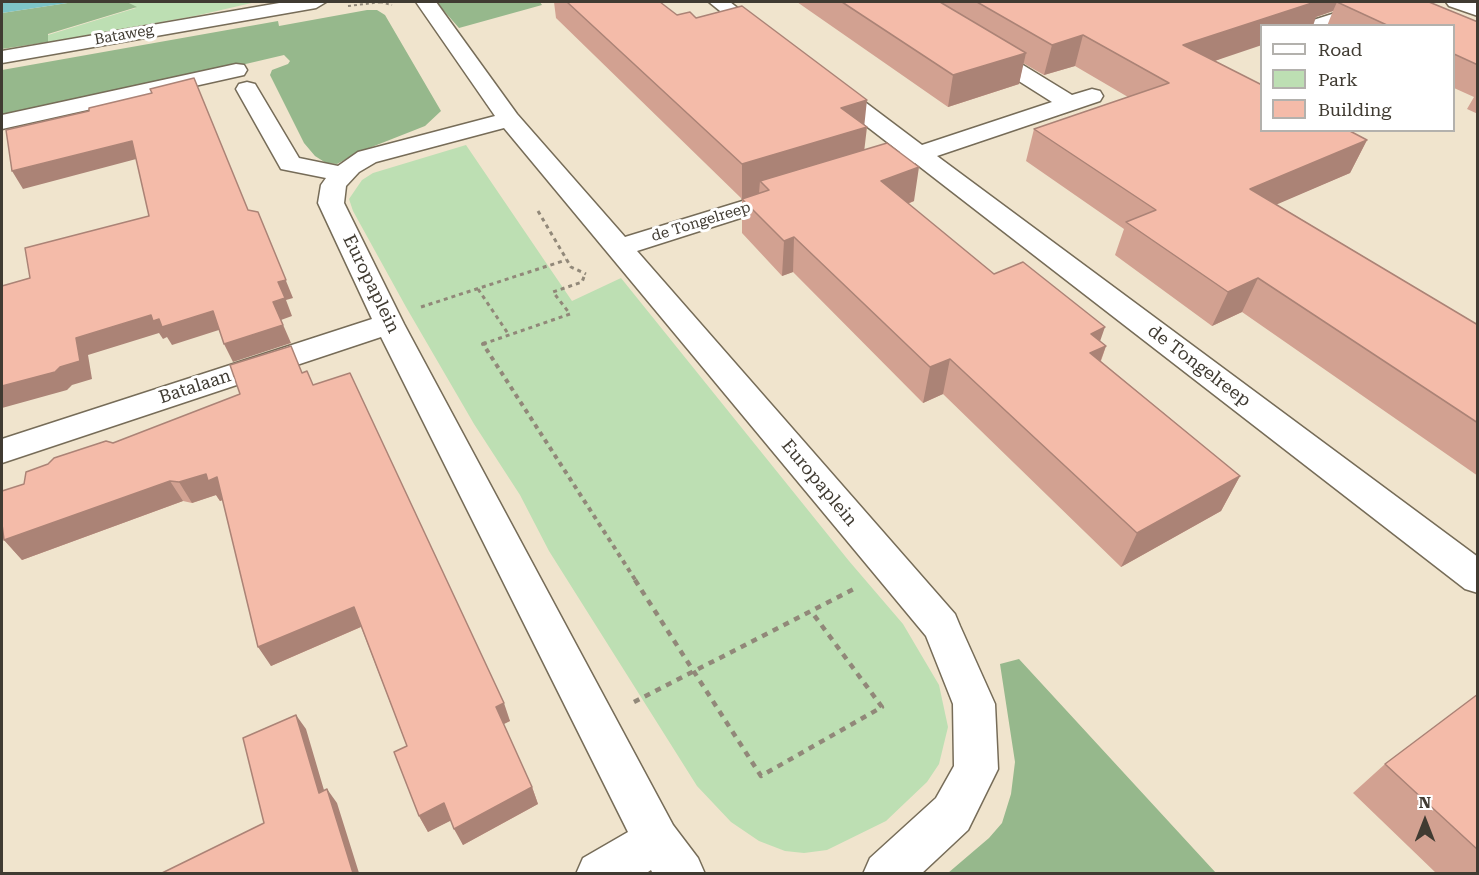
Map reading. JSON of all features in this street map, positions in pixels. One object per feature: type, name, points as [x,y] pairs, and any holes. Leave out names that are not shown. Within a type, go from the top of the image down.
[{"type":"street","name":"Bataweg","points":[[246,12],[282,2]]},
{"type":"street","name":"Bataweg","points":[[2,57],[246,12],[316,2]]},
{"type":"street","name":"Europaplein","points":[[426,2],[509,119],[941,626],[974,704],[976,769],[952,814],[886,873]]},
{"type":"street","points":[[718,2],[782,50]]},
{"type":"street","points":[[907,2],[1069,104]]},
{"type":"street","points":[[1320,24],[1388,2]]},
{"type":"street","points":[[1456,2],[1478,10]]},
{"type":"street","name":"de Tongelreep","points":[[809,71],[1478,578]]},
{"type":"street","points":[[2,122],[241,80],[290,164],[343,174],[367,157],[509,119]]},
{"type":"street","points":[[877,167],[1092,96]]},
{"type":"street","name":"Europaplein","points":[[343,174],[334,184],[331,202],[388,321],[596,722],[670,857]]},
{"type":"street","name":"de Tongelreep","points":[[620,247],[812,187]]},
{"type":"street","name":"Batalaan","points":[[2,451],[388,321]]},
{"type":"street","points":[[599,873],[670,857]]},
{"type":"path","points":[[358,3],[382,2]]},
{"type":"path","points":[[388,321],[566,260]]},
{"type":"path","points":[[585,274],[582,282],[553,292],[570,314],[483,344],[692,673],[761,776],[882,707],[811,611]]},
{"type":"path","points":[[478,289],[509,335]]},
{"type":"path","points":[[596,722],[892,570]]},
{"type":"green space","points":[[74,2],[127,2],[137,7],[48,34],[48,42],[2,49],[2,13]]},
{"type":"green space","points":[[127,2],[256,2],[195,16],[48,42],[48,35],[136,8]]},
{"type":"green space","points":[[540,2],[542,5],[459,28],[437,3]]},
{"type":"green space","points":[[377,10],[385,15],[441,111],[425,126],[359,152],[337,164],[326,163],[315,156],[304,143],[270,75],[272,70],[288,64],[290,61],[284,55],[118,94],[117,90],[2,115],[2,70],[278,21],[279,26]]},
{"type":"green space","points":[[466,145],[572,301],[621,278],[849,561],[903,624],[939,685],[948,727],[939,764],[927,782],[886,821],[827,850],[804,853],[785,851],[759,841],[731,822],[697,786],[549,551],[520,495],[474,424],[406,307],[353,211],[349,199],[362,180],[373,173]]},
{"type":"green space","points":[[1019,659],[1216,873],[948,873],[989,838],[1002,823],[1011,794],[1015,762],[1000,664]]},
{"type":"water","points":[[2,2],[74,2],[2,13]]},
{"type":"building","points":[[567,2],[660,2],[677,15],[690,12],[696,18],[742,6],[867,100],[841,108],[867,127],[742,164]]},
{"type":"building","points":[[842,2],[940,2],[1026,53],[953,75]]},
{"type":"building","points":[[977,2],[1315,2],[1183,45],[1260,84],[1260,132],[1352,132],[1367,140],[1250,189],[1478,325],[1478,423],[1258,278],[1228,292],[1126,222],[1156,210],[1034,129],[1169,83],[1083,35],[1052,45]]},
{"type":"building","points":[[1337,2],[1429,2],[1478,22],[1478,65],[1455,54],[1455,24],[1385,24]]},
{"type":"building","points":[[194,78],[248,210],[258,212],[286,280],[278,282],[285,298],[273,302],[283,325],[224,344],[213,311],[162,327],[159,319],[153,321],[151,315],[76,338],[80,361],[60,367],[55,372],[2,386],[2,286],[30,278],[25,248],[149,216],[132,141],[12,171],[6,130],[89,111],[89,108],[152,93],[150,89]]},
{"type":"building","points":[[887,143],[919,167],[881,181],[994,274],[1023,262],[1105,327],[1091,334],[1106,346],[1090,353],[1240,476],[1137,533],[950,359],[930,367],[794,237],[784,241],[742,199],[769,190],[760,181]]},
{"type":"building","points":[[291,346],[302,373],[307,371],[313,385],[350,373],[504,703],[496,707],[532,787],[454,829],[444,803],[419,816],[394,752],[407,746],[354,607],[258,647],[217,477],[208,481],[206,474],[179,482],[170,481],[4,540],[2,491],[24,484],[26,472],[48,464],[54,458],[106,441],[113,443],[240,394],[230,365]]},
{"type":"building","points":[[1478,694],[1478,850],[1385,764]]},
{"type":"building","points":[[296,715],[319,793],[327,789],[353,873],[162,873],[264,823],[243,738]]}]
